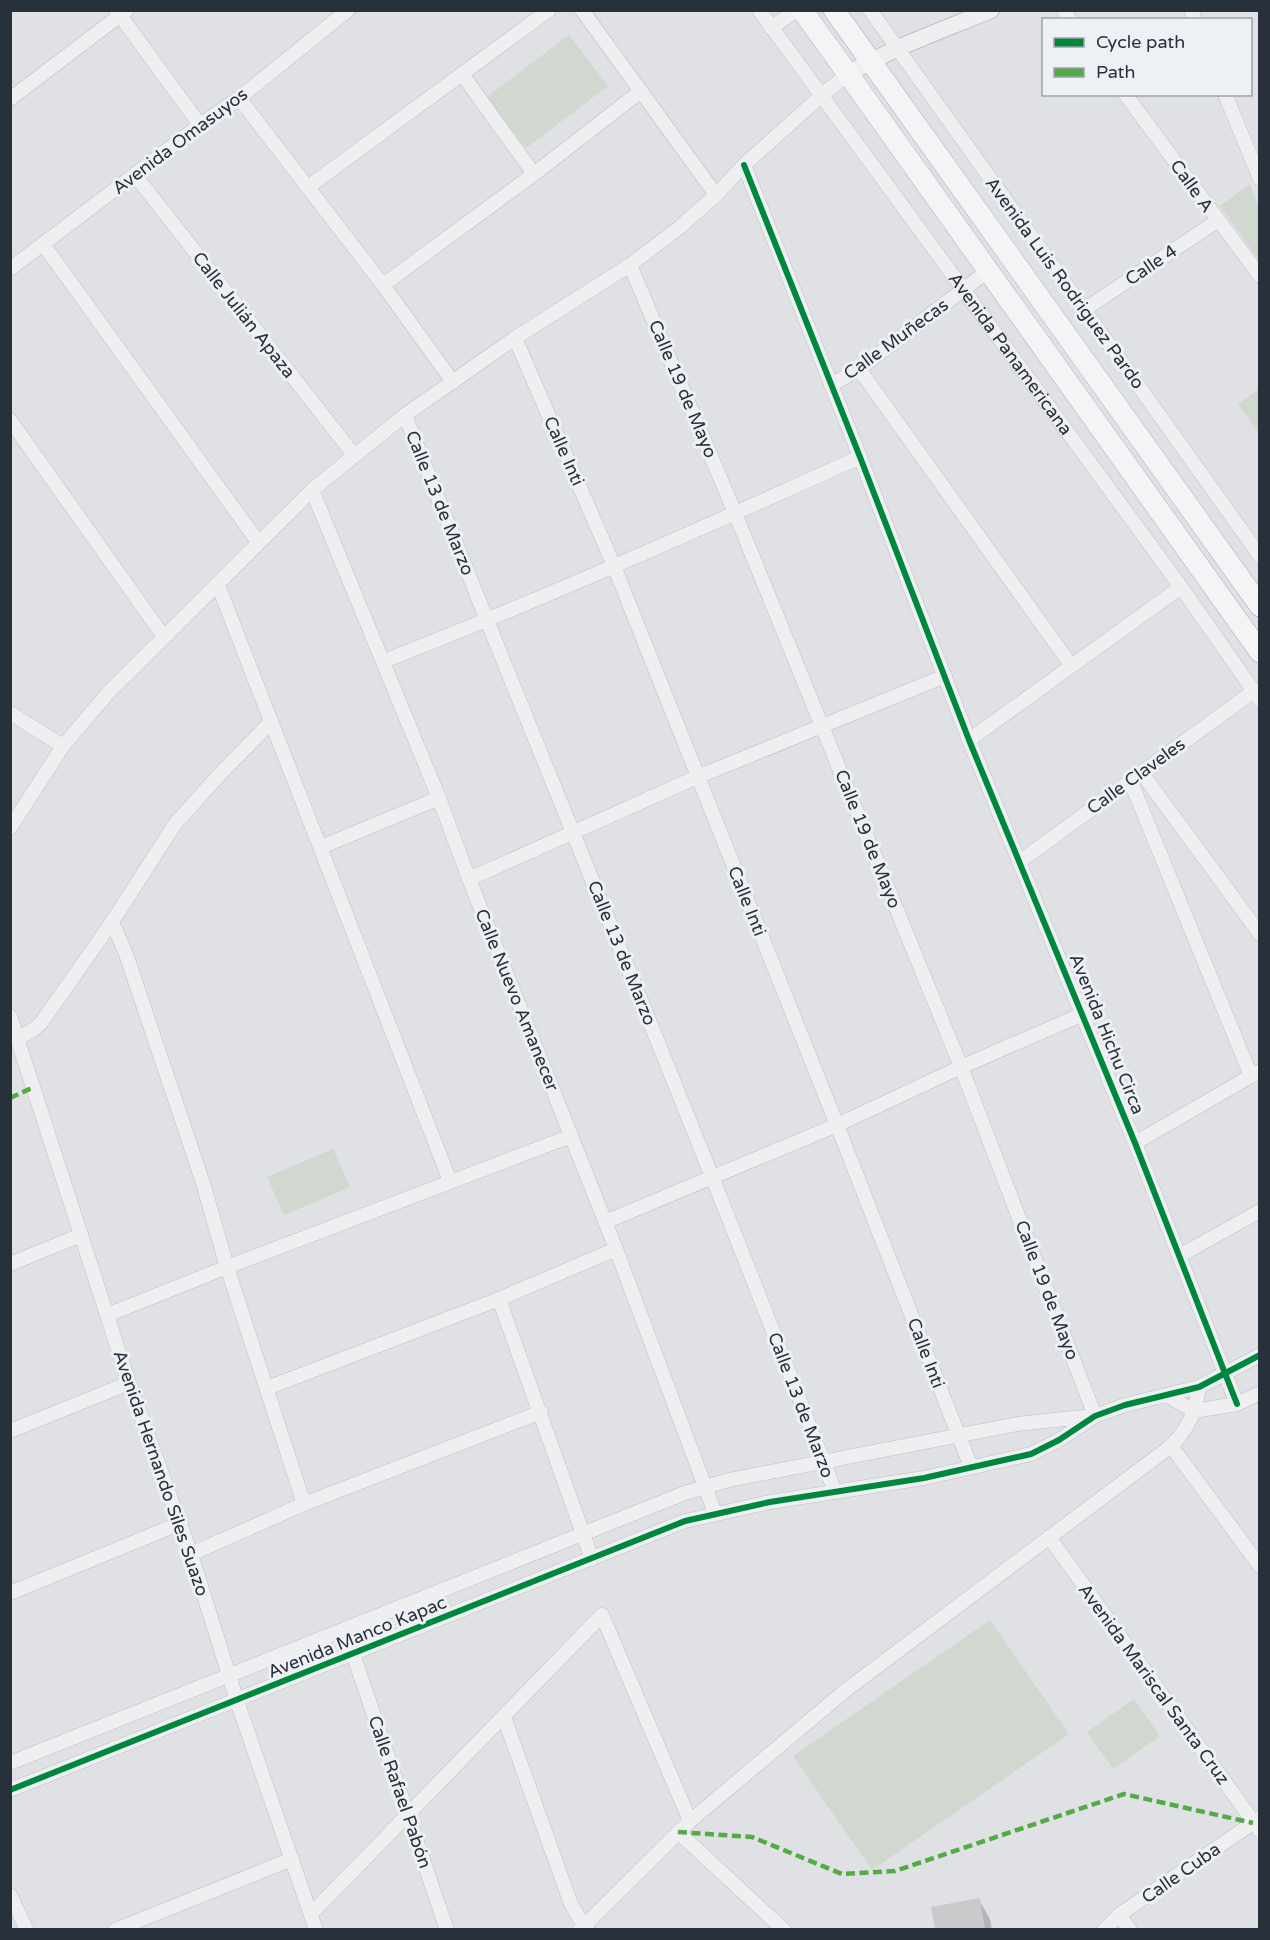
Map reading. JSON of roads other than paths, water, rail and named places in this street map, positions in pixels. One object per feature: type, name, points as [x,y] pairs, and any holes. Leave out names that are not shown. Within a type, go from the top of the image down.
[{"type":"highway","name":"Avenida Panamericana","points":[[801,10],[1260,652]]},
{"type":"highway","points":[[840,13],[869,61],[1260,606]]},
{"type":"street","name":"Avenida Omasuyos","points":[[10,269],[239,98],[348,10]]},
{"type":"street","points":[[308,187],[549,10]]},
{"type":"street","points":[[582,10],[716,195]]},
{"type":"street","name":"Avenida Panamericana","points":[[759,10],[1257,695]]},
{"type":"street","points":[[771,28],[796,10]]},
{"type":"street","name":"Avenida Luis Rodriguez Pardo","points":[[870,10],[1260,556]]},
{"type":"street","points":[[10,828],[63,746],[108,693],[312,490],[405,415],[515,338],[630,265],[680,227],[716,195],[744,165],[848,74],[869,61],[991,10]]},
{"type":"street","points":[[10,99],[121,12],[200,125]]},
{"type":"street","points":[[462,74],[534,174]]},
{"type":"street","points":[[383,285],[534,174],[641,91]]},
{"type":"street","name":"Calle A","points":[[1126,96],[1260,276]]},
{"type":"street","points":[[1226,96],[1260,179]]},
{"type":"street","points":[[239,98],[383,285],[453,382]]},
{"type":"street","name":"Avenida Hichu Circa","points":[[744,165],[969,740],[1136,1143],[1237,1404]]},
{"type":"street","name":"Calle Julián Apaza","points":[[135,175],[354,455]]},
{"type":"street","name":"Calle 4","points":[[1084,310],[1218,221]]},
{"type":"street","points":[[43,244],[258,542]]},
{"type":"street","name":"Calle 19 de Mayo","points":[[630,265],[735,513],[961,1067],[1095,1416]]},
{"type":"street","name":"Calle Muñecas","points":[[831,385],[859,369],[988,270]]},
{"type":"street","name":"Calle Inti","points":[[515,338],[614,566],[971,1467]]},
{"type":"street","points":[[859,369],[1071,665]]},
{"type":"street","name":"Calle 13 de Marzo","points":[[405,415],[486,621],[714,1177],[835,1492]]},
{"type":"street","points":[[10,420],[164,637]]},
{"type":"street","points":[[384,661],[486,621],[860,458]]},
{"type":"street","name":"Calle Nuevo Amanecer","points":[[312,490],[439,798],[468,879],[616,1249],[715,1513]]},
{"type":"street","points":[[218,585],[450,1181]]},
{"type":"street","points":[[969,740],[1180,587]]},
{"type":"street","points":[[468,879],[697,777],[945,676]]},
{"type":"street","name":"Calle Claveles","points":[[1018,862],[1136,776],[1257,695]]},
{"type":"street","points":[[10,713],[63,746]]},
{"type":"street","points":[[18,1038],[41,1023],[112,922],[175,824],[271,722]]},
{"type":"street","points":[[1136,776],[1260,934]]},
{"type":"street","points":[[1136,776],[1256,1074],[1136,1143]]},
{"type":"street","points":[[321,847],[439,798]]},
{"type":"street","points":[[112,922],[126,954],[203,1183],[227,1267],[304,1504]]},
{"type":"street","points":[[605,1222],[837,1125],[961,1067],[1083,1014]]},
{"type":"street","name":"Avenida Hernando Siles Suazo","points":[[10,1016],[129,1383],[181,1524],[237,1701],[316,1929]]},
{"type":"street","points":[[107,1315],[571,1136]]},
{"type":"street","points":[[1179,1256],[1260,1211]]},
{"type":"street","points":[[10,1264],[81,1235]]},
{"type":"street","points":[[267,1388],[499,1299],[616,1249]]},
{"type":"street","points":[[499,1299],[592,1558]]},
{"type":"street","points":[[10,1763],[661,1502],[705,1487],[729,1480],[1017,1424],[1095,1416],[1125,1405],[1199,1387],[1260,1355]]},
{"type":"street","points":[[10,1431],[129,1383]]},
{"type":"street","points":[[504,1717],[571,1904],[584,1928],[690,1821],[846,1690],[1171,1446],[1184,1431],[1194,1411],[1199,1387]]},
{"type":"street","points":[[1166,1395],[1194,1411],[1237,1404],[1260,1393]]},
{"type":"street","points":[[191,1554],[304,1504],[541,1412]]},
{"type":"street","name":"Avenida Manco Kapac","points":[[10,1790],[685,1521],[715,1513],[924,1478],[1031,1454],[1059,1440],[1095,1416]]},
{"type":"street","points":[[1171,1446],[1260,1566]]},
{"type":"street","points":[[10,1593],[181,1524]]},
{"type":"street","name":"Avenida Mariscal Santa Cruz","points":[[1049,1537],[1257,1824]]},
{"type":"street","points":[[311,1914],[602,1615],[690,1821]]},
{"type":"street","name":"Calle Rafael Pabón","points":[[353,1654],[447,1929]]},
{"type":"street","name":"Calle Cuba","points":[[1104,1929],[1119,1915],[1257,1824]]},
{"type":"street","points":[[678,1832],[784,1929]]},
{"type":"street","points":[[116,1929],[292,1860]]},
{"type":"street","points":[[10,1895],[27,1929]]},
{"type":"street","points":[[1119,1915],[1130,1929]]}]
